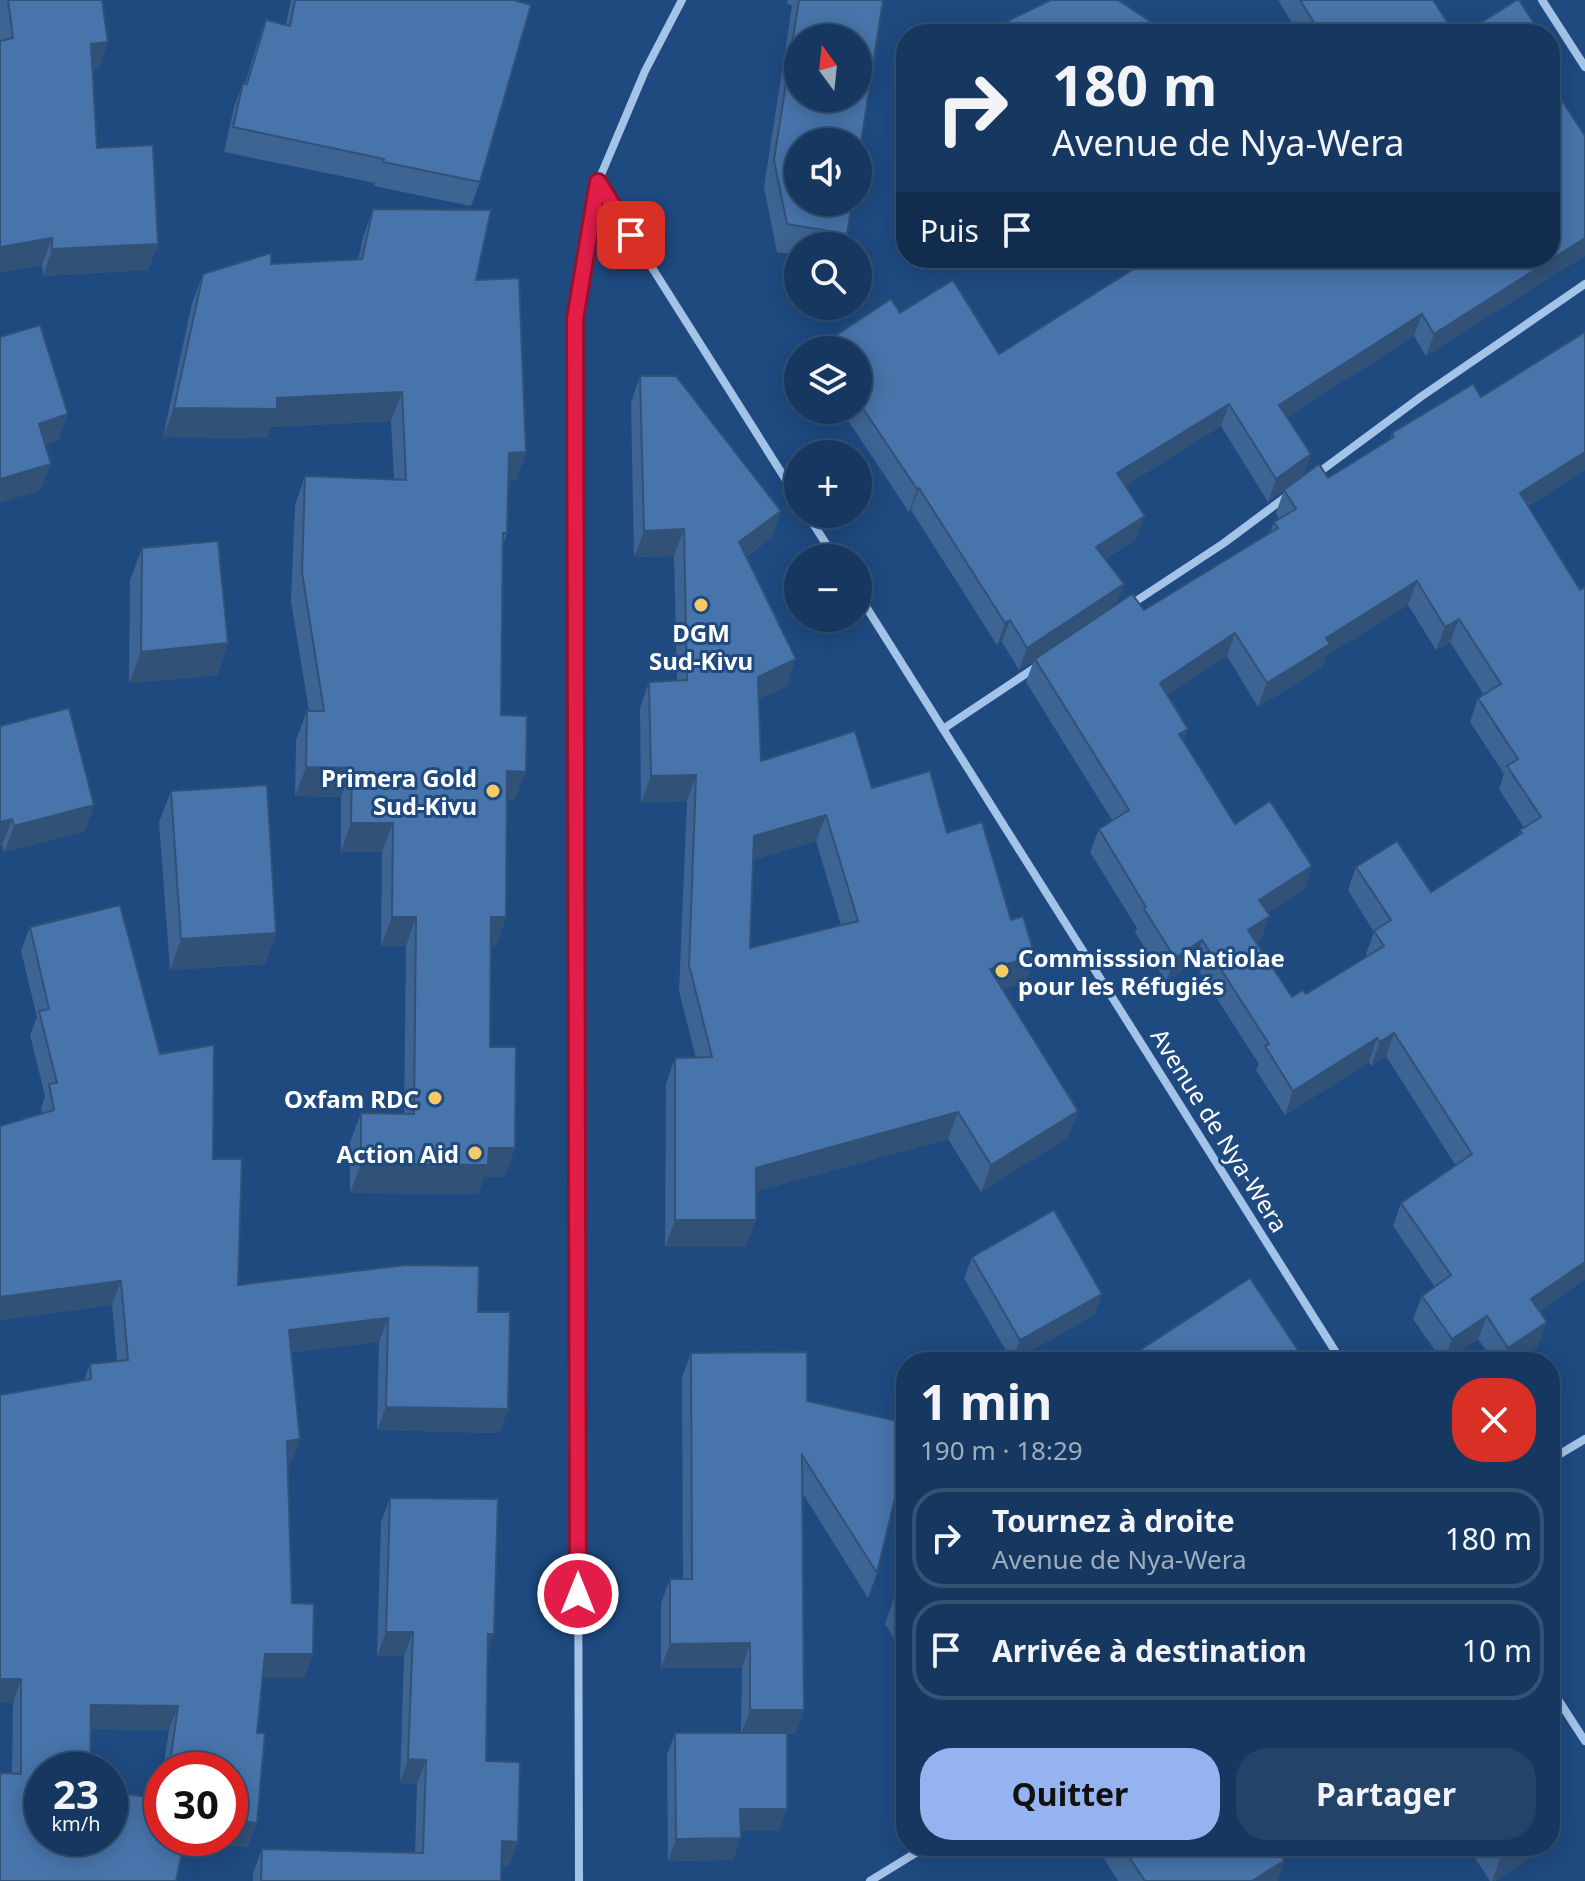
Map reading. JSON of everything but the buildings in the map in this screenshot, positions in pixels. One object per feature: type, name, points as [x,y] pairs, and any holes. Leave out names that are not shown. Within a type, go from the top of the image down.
[{"type":"street","points":[[579,1881],[575,319],[598,182],[645,71],[682,0]]},
{"type":"street","points":[[1542,0],[1557,24]]},
{"type":"street","points":[[1560,28],[1585,67]]},
{"type":"street","points":[[598,182],[784,477]]},
{"type":"street","points":[[1311,479],[1422,396],[1585,284]]},
{"type":"street","points":[[1122,610],[1224,543],[1298,488]]},
{"type":"street","name":"Avenue de Nya-Wera","points":[[872,616],[1336,1352]]},
{"type":"street","points":[[943,729],[1045,661]]},
{"type":"street","points":[[1560,1454],[1585,1439]]},
{"type":"street","points":[[1560,1702],[1585,1741]]},
{"type":"street","points":[[870,1881],[911,1856]]},
{"type":"place","name":"DGM Sud-Kivu","points":[[701,605]]},
{"type":"place","name":"Primera Gold Sud-Kivu","points":[[493,791]]},
{"type":"place","name":"Commisssion Natiolae pour les Réfugiés","points":[[1002,971]]},
{"type":"place","name":"Oxfam RDC","points":[[435,1098]]},
{"type":"place","name":"Action Aid","points":[[475,1153]]},
{"type":"route","points":[[578,1594],[575,319],[598,182],[631,235]]}]
